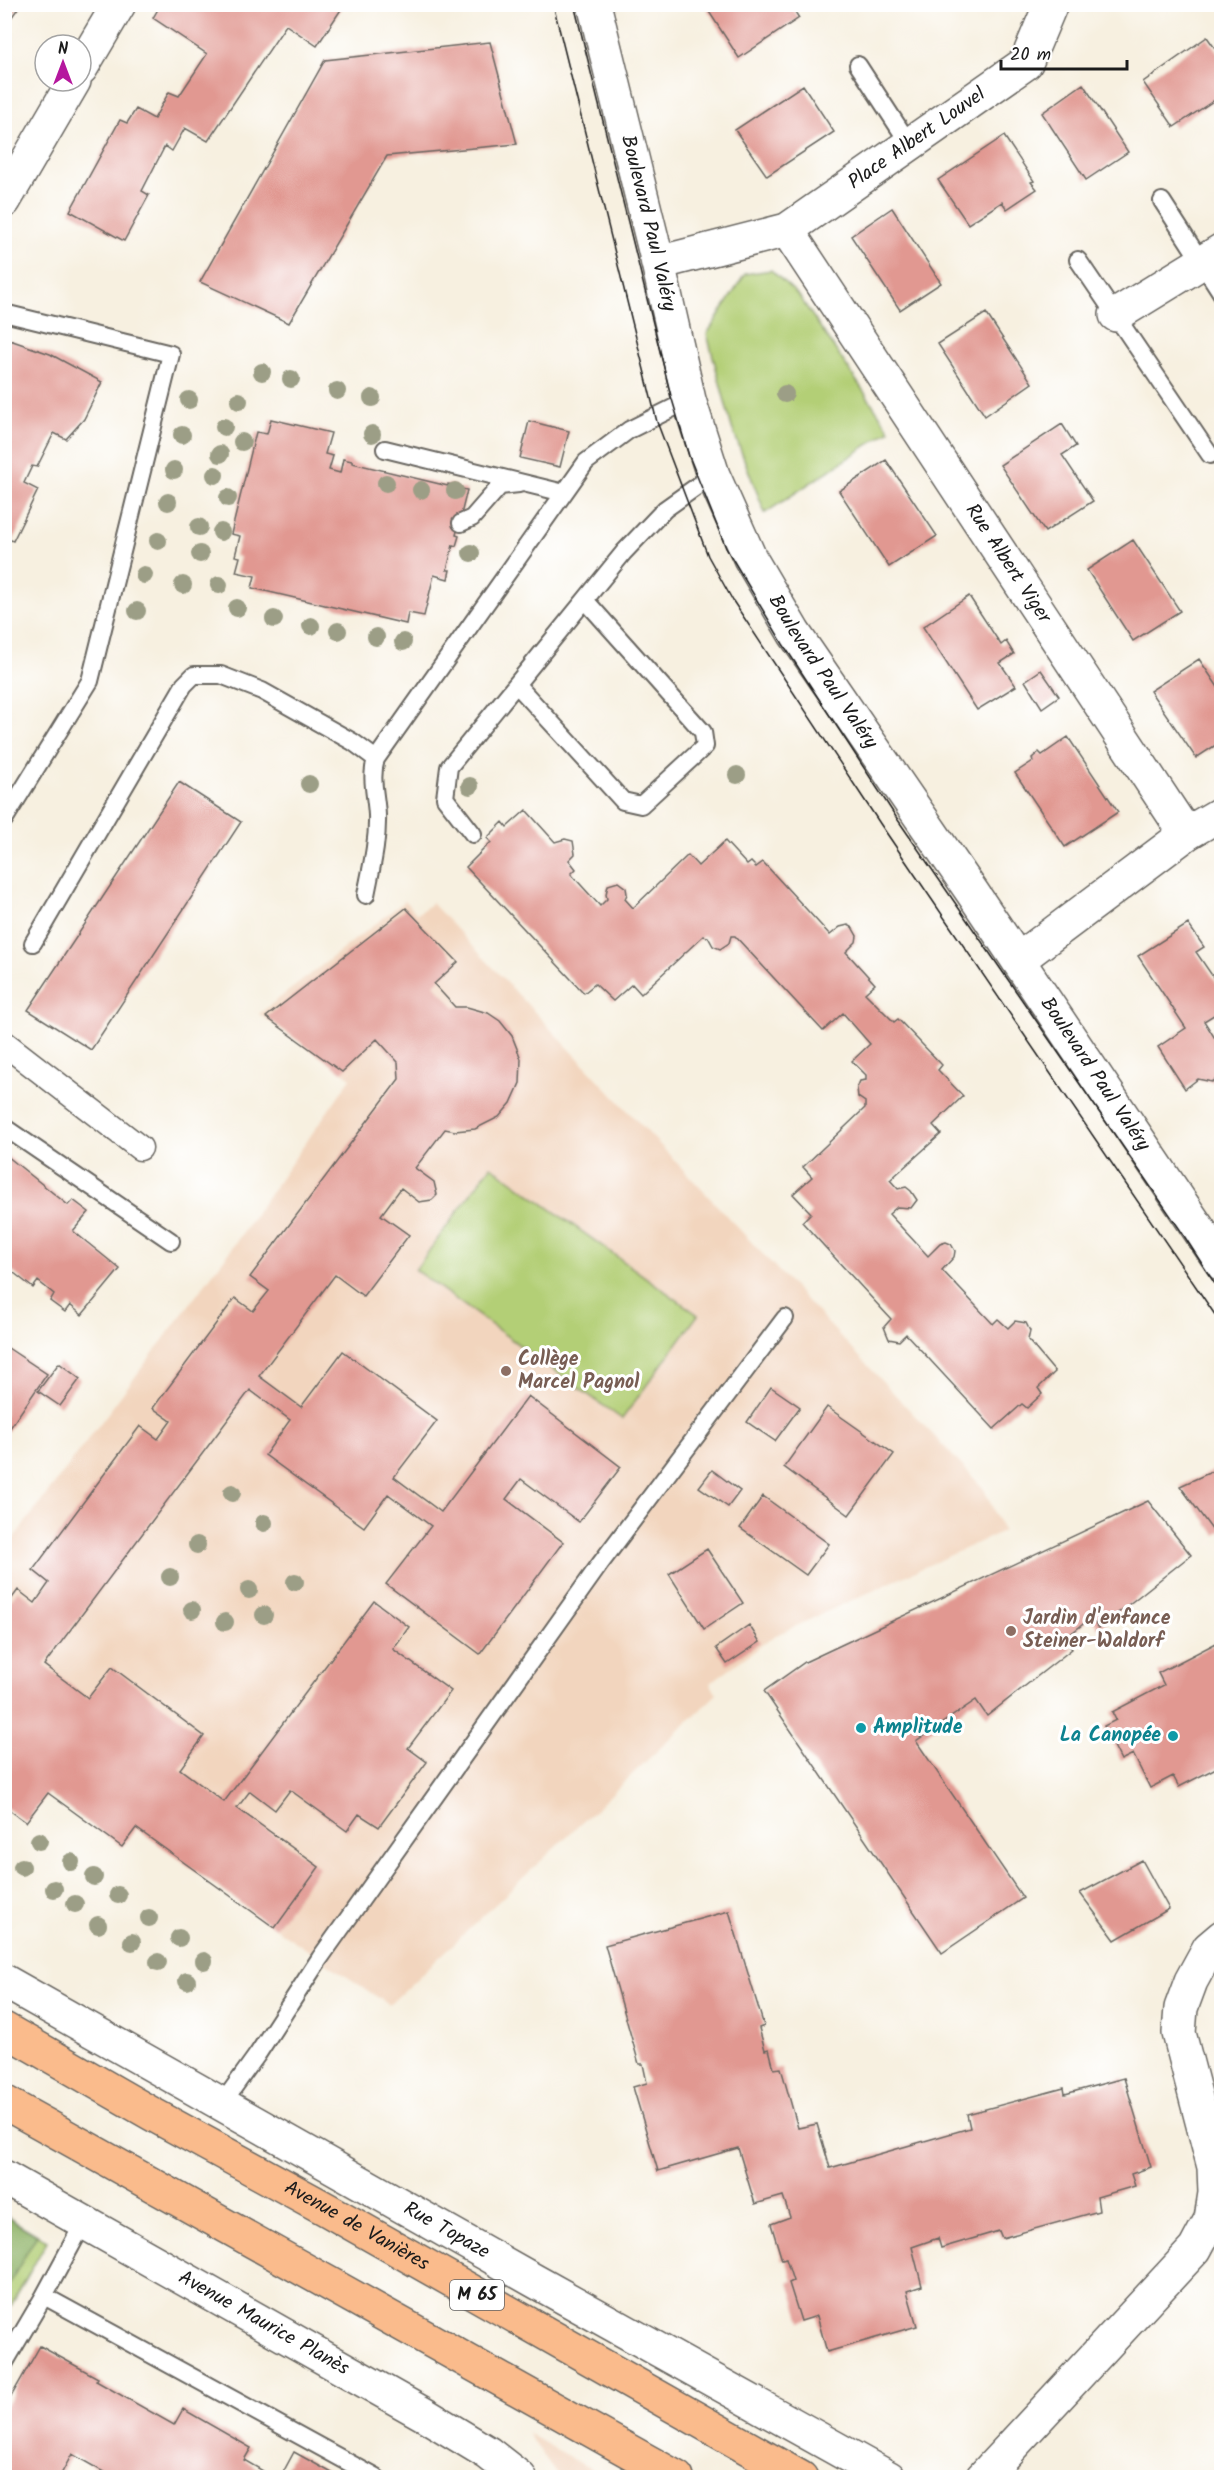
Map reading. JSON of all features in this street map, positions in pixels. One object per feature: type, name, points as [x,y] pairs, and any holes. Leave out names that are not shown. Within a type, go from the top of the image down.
[{"type":"main road","name":"Avenue de Vanières","points":[[4,2029],[801,2478]]},
{"type":"main road","points":[[4,2102],[677,2478]]},
{"type":"street","points":[[93,48],[119,4]]},
{"type":"street","name":"Boulevard Paul Valéry","points":[[594,4],[658,263],[689,400],[713,475],[750,558],[794,633],[1018,960],[1221,1264]]},
{"type":"street","name":"Place Albert Louvel","points":[[787,230],[1026,63],[1050,6]]},
{"type":"street","points":[[4,201],[67,93]]},
{"type":"street","points":[[658,263],[787,230]]},
{"type":"street","name":"Rue Albert Viger","points":[[787,230],[1186,834]]},
{"type":"street","points":[[1116,315],[1211,256]]},
{"type":"street","points":[[1018,960],[1186,834],[1221,813]]},
{"type":"street","points":[[4,1043],[140,1148]]},
{"type":"street","points":[[982,2478],[1195,2249],[1211,2219],[1215,2193],[1214,2167],[1179,2033],[1181,2008],[1191,1981],[1209,1947],[1221,1937]]},
{"type":"street","name":"Rue Topaze","points":[[4,1981],[890,2478]]},
{"type":"street","name":"Avenue Maurice Planès","points":[[4,2177],[427,2416],[488,2453],[520,2478]]},
{"type":"lane","points":[[858,65],[910,145]]},
{"type":"lane","points":[[1162,201],[1211,256],[1221,294]]},
{"type":"lane","points":[[1078,260],[1210,455]]},
{"type":"lane","points":[[4,313],[171,354],[90,681],[4,820]]},
{"type":"lane","points":[[366,895],[377,816],[372,772],[376,759],[586,462],[629,430],[689,400]]},
{"type":"lane","points":[[385,449],[564,493]]},
{"type":"lane","points":[[473,834],[445,798],[449,767],[624,552],[665,509],[713,475]]},
{"type":"lane","points":[[461,523],[472,518],[501,486],[526,484]]},
{"type":"lane","points":[[517,685],[623,801],[641,806],[705,746],[703,732],[585,600]]},
{"type":"lane","points":[[33,943],[184,685],[194,675],[221,675],[262,691],[353,742],[376,759]]},
{"type":"lane","points":[[4,1127],[171,1241]]},
{"type":"lane","points":[[221,2104],[257,2055],[320,1958],[600,1564],[785,1318]]},
{"type":"lane","points":[[4,2364],[84,2222]]},
{"type":"lane","points":[[44,2296],[377,2478]]},
{"type":"shaded area","name":"Collège Marcel Pagnol","points":[[405,901],[417,914],[432,903],[984,1489],[1003,1531],[774,1636],[710,1683],[717,1694],[389,2005],[275,1928],[136,1828],[122,1847],[48,1793],[26,1822],[5,1806],[4,1551],[229,1252],[351,1078],[259,1014]]},
{"type":"shaded area","points":[[527,2433],[605,2477],[559,2477]]},
{"type":"green space","points":[[771,270],[799,296],[890,430],[765,513],[732,428],[707,334],[745,274]]},
{"type":"green space","points":[[491,1166],[698,1315],[622,1419],[415,1270]]},
{"type":"green space","points":[[5,2216],[47,2241],[5,2317]]},
{"type":"green space","points":[[5,2216],[37,2235],[5,2291]]},
{"type":"building","points":[[4,4],[21,4],[4,28]]},
{"type":"building","points":[[161,4],[338,4],[342,8],[317,46],[286,25],[208,141],[185,128],[172,151],[165,146],[142,191],[149,195],[124,241],[70,211],[120,120],[127,123],[136,109],[154,119],[169,92],[179,96],[207,54],[153,18]]},
{"type":"building","points":[[704,4],[790,4],[799,18],[739,58]]},
{"type":"building","points":[[1207,37],[1222,58],[1222,95],[1174,127],[1143,82]]},
{"type":"building","points":[[490,42],[517,144],[387,156],[289,323],[200,282],[325,60]]},
{"type":"building","points":[[1083,84],[1128,152],[1086,180],[1042,113]]},
{"type":"building","points":[[803,85],[834,132],[767,176],[735,130]]},
{"type":"building","points":[[1004,136],[1037,189],[1007,209],[1002,202],[968,224],[938,180]]},
{"type":"building","points":[[892,208],[941,283],[900,310],[851,236]]},
{"type":"building","points":[[986,313],[1032,383],[985,416],[938,344]]},
{"type":"building","points":[[4,338],[50,354],[102,382],[84,419],[66,439],[54,433],[37,467],[32,466],[24,483],[38,490],[13,541],[4,537]]},
{"type":"building","points":[[271,419],[331,433],[325,454],[333,456],[329,470],[340,473],[343,459],[448,486],[448,484],[455,485],[457,488],[467,490],[456,535],[459,536],[456,546],[453,545],[447,570],[450,570],[448,579],[434,575],[424,616],[408,613],[406,624],[252,588],[255,576],[236,572],[240,557],[235,556],[240,536],[231,534],[256,432],[267,434]]},
{"type":"building","points":[[529,421],[569,431],[560,467],[520,458]]},
{"type":"building","points":[[1062,424],[1076,446],[1062,455],[1093,501],[1045,532],[1000,465]]},
{"type":"building","points":[[886,460],[937,536],[889,567],[839,491]]},
{"type":"building","points":[[1133,540],[1180,611],[1133,641],[1087,570]]},
{"type":"building","points":[[969,596],[1001,645],[1006,641],[1014,654],[1000,663],[1016,686],[977,710],[923,627]]},
{"type":"building","points":[[1199,659],[1222,693],[1222,741],[1196,758],[1150,691]]},
{"type":"building","points":[[1041,670],[1059,696],[1042,708],[1025,681]]},
{"type":"building","points":[[1068,737],[1118,812],[1065,847],[1015,773],[1033,761],[1032,758],[1039,752],[1042,755]]},
{"type":"building","points":[[179,782],[241,822],[91,1050],[28,1010]]},
{"type":"building","points":[[526,810],[555,842],[565,839],[573,841],[575,854],[569,860],[576,869],[571,874],[600,906],[607,899],[608,885],[618,882],[626,888],[625,899],[633,908],[688,855],[698,866],[725,841],[747,865],[751,862],[756,867],[763,862],[830,935],[840,927],[848,925],[852,927],[857,936],[856,942],[846,952],[875,984],[865,993],[894,1022],[898,1019],[942,1065],[938,1070],[963,1096],[933,1125],[941,1134],[890,1180],[898,1189],[906,1187],[917,1200],[911,1208],[897,1207],[889,1214],[928,1256],[940,1244],[946,1242],[951,1244],[955,1251],[954,1257],[942,1270],[993,1324],[998,1319],[1008,1328],[1015,1321],[1026,1323],[1030,1331],[1028,1340],[1055,1372],[1038,1388],[1042,1394],[1027,1408],[1022,1404],[994,1429],[906,1334],[899,1341],[889,1339],[884,1327],[891,1319],[802,1222],[811,1213],[793,1194],[812,1177],[803,1167],[865,1108],[865,1102],[858,1097],[857,1088],[860,1081],[866,1080],[866,1075],[852,1061],[870,1044],[843,1013],[823,1031],[735,936],[731,936],[729,943],[720,949],[713,946],[708,937],[703,936],[641,994],[632,984],[613,1001],[595,984],[584,993],[466,867],[491,842],[487,838],[503,822],[507,827]]},
{"type":"building","points":[[406,908],[458,962],[434,984],[455,1007],[467,1007],[488,1013],[500,1021],[512,1036],[521,1059],[520,1083],[511,1103],[499,1117],[475,1129],[455,1131],[445,1129],[415,1168],[434,1182],[437,1195],[432,1200],[419,1202],[401,1188],[381,1215],[409,1235],[363,1296],[335,1275],[259,1376],[301,1407],[343,1351],[437,1421],[394,1477],[441,1512],[528,1396],[621,1467],[579,1522],[521,1479],[506,1499],[563,1542],[480,1654],[386,1584],[431,1526],[388,1494],[364,1527],[265,1455],[290,1420],[250,1390],[44,1665],[88,1698],[112,1667],[204,1736],[180,1769],[224,1802],[374,1601],[409,1627],[393,1649],[451,1691],[408,1748],[427,1762],[379,1827],[359,1814],[347,1831],[290,1790],[275,1810],[250,1791],[237,1808],[319,1867],[275,1928],[136,1828],[122,1847],[48,1793],[26,1822],[4,1806],[4,1609],[18,1590],[35,1603],[49,1583],[33,1570],[140,1426],[158,1439],[171,1421],[153,1408],[235,1298],[253,1311],[269,1291],[250,1277],[399,1079],[398,1062],[377,1039],[342,1072],[266,1017]]},
{"type":"building","points":[[1188,924],[1204,947],[1196,952],[1222,990],[1222,1010],[1204,1021],[1216,1040],[1222,1036],[1222,1076],[1212,1082],[1198,1079],[1185,1089],[1158,1047],[1186,1028],[1138,956]]},
{"type":"building","points":[[7,1156],[68,1205],[73,1200],[89,1212],[73,1231],[120,1269],[82,1315],[70,1305],[65,1312],[50,1301],[54,1294],[38,1281],[33,1288],[4,1265],[4,1159]]},
{"type":"building","points":[[5,1346],[47,1374],[8,1431],[5,1429]]},
{"type":"building","points":[[59,1363],[80,1379],[60,1406],[38,1391]]},
{"type":"building","points":[[771,1387],[800,1407],[775,1441],[747,1422]]},
{"type":"building","points":[[827,1407],[894,1454],[849,1515],[784,1467]]},
{"type":"building","points":[[1222,1467],[1222,1531],[1216,1535],[1180,1486]]},
{"type":"building","points":[[712,1470],[740,1491],[728,1507],[699,1487]]},
{"type":"building","points":[[763,1496],[829,1544],[806,1575],[740,1528]]},
{"type":"building","name":"Amplitude","points":[[1148,1501],[1191,1555],[1099,1628],[1091,1618],[1064,1639],[1072,1649],[987,1716],[976,1700],[916,1741],[1023,1898],[942,1953],[764,1691],[805,1662]]},
{"type":"building","points":[[707,1549],[743,1603],[704,1629],[669,1574]]},
{"type":"building","points":[[749,1625],[760,1642],[727,1664],[716,1648]]},
{"type":"building","name":"La Canopée","points":[[1222,1640],[1222,1774],[1218,1767],[1179,1787],[1173,1776],[1150,1788],[1133,1754],[1121,1760],[1104,1726],[1116,1720],[1112,1712],[1164,1685],[1158,1673]]},
{"type":"building","points":[[1142,1860],[1169,1909],[1115,1940],[1080,1893]]},
{"type":"building","points":[[729,1911],[764,2026],[759,2028],[765,2050],[769,2049],[774,2069],[781,2068],[798,2128],[817,2124],[830,2168],[970,2128],[967,2114],[1064,2088],[1065,2094],[1124,2078],[1151,2167],[1131,2174],[1135,2186],[1097,2197],[1099,2211],[1002,2238],[999,2231],[941,2248],[938,2238],[912,2247],[922,2286],[907,2291],[917,2326],[827,2352],[817,2316],[801,2321],[789,2283],[793,2281],[786,2259],[782,2260],[771,2224],[790,2217],[783,2196],[755,2204],[738,2148],[658,2171],[633,2087],[647,2083],[643,2064],[639,2064],[605,1945]]},
{"type":"building","points":[[40,2346],[98,2378],[96,2381],[174,2425],[183,2409],[251,2448],[244,2460],[275,2478],[114,2478],[72,2454],[59,2478],[4,2478],[4,2409]]},
{"type":"building","points":[[294,2452],[341,2478],[280,2478]]},
{"type":"tram line","points":[[553,4],[657,422],[708,556],[733,601],[881,825],[1222,1325]]},
{"type":"tram line","points":[[574,4],[671,396],[689,456],[726,548],[783,644],[898,820],[1179,1228],[1222,1295]]},
{"type":"place","name":"Collège Marcel Pagnol","points":[[506,1371]]},
{"type":"place","name":"Jardin d'enfance Steiner-Waldorf","points":[[1011,1631]]},
{"type":"place","name":"Amplitude","points":[[861,1728]]},
{"type":"place","name":"La Canopée","points":[[1173,1736]]}]
